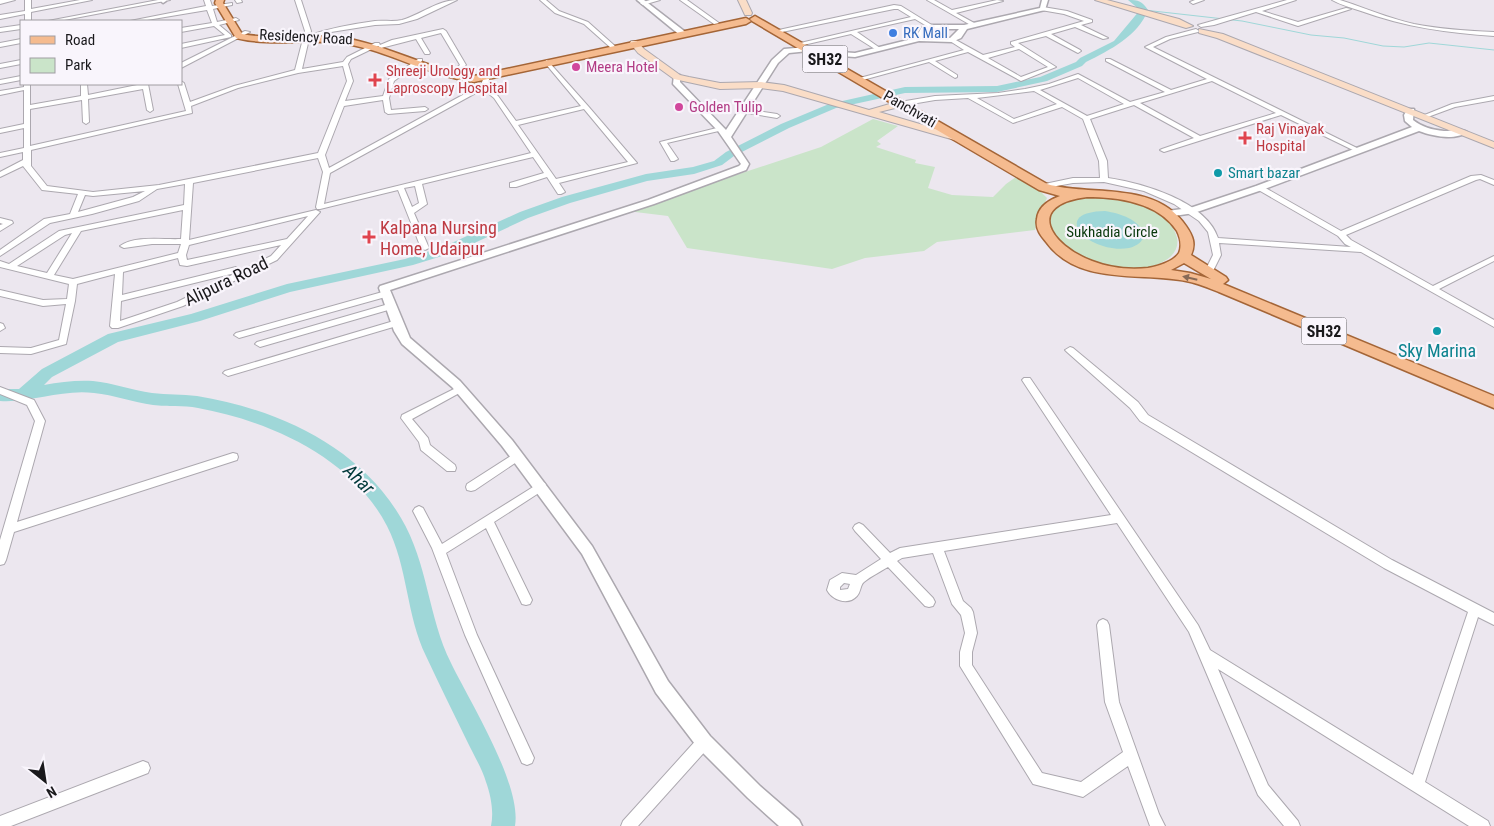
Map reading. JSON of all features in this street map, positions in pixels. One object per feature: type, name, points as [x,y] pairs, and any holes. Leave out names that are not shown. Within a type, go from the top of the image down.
[{"type":"main road","points":[[742,0],[747,18]]},
{"type":"main road","points":[[1100,0],[1156,15],[1220,36],[1494,145]]},
{"type":"main road","name":"Residency Road","points":[[229,2],[232,20],[243,34],[304,39],[357,39],[463,74],[486,79],[613,47],[635,44]]},
{"type":"main road","points":[[682,33],[716,23],[747,18]]},
{"type":"main road","points":[[548,63],[747,18]]},
{"type":"main road","name":"SH32","points":[[747,18],[778,31]]},
{"type":"main road","name":"Panchvati","points":[[778,31],[1042,187],[1060,192],[1080,193]]},
{"type":"main road","points":[[635,44],[677,77],[720,86],[784,88],[962,139]]},
{"type":"main road","points":[[421,59],[465,78],[486,79]]},
{"type":"main road","points":[[868,112],[899,103]]},
{"type":"main road","name":"SH32","points":[[1042,187],[1050,196],[1043,216],[1043,225],[1047,235],[1066,253],[1081,261],[1112,270],[1190,277],[1224,289],[1494,402]]},
{"type":"main road","name":"SH32","points":[[1047,208],[1060,198],[1080,193],[1102,192],[1138,200],[1171,217]]},
{"type":"main road","points":[[1171,217],[1185,235],[1187,242],[1183,256]]},
{"type":"main road","name":"SH32","points":[[1150,272],[1176,263],[1183,256],[1227,284],[1494,394]]},
{"type":"street","points":[[0,2],[12,0]]},
{"type":"street","points":[[28,0],[28,20]]},
{"type":"street","points":[[0,17],[89,0]]},
{"type":"street","points":[[56,20],[164,0]]},
{"type":"street","points":[[182,46],[229,36],[215,24],[207,0]]},
{"type":"street","points":[[298,0],[308,31],[304,39],[298,71]]},
{"type":"street","points":[[188,105],[236,87],[298,71],[345,64],[349,58],[376,46],[403,30],[415,18],[454,0]]},
{"type":"street","points":[[543,0],[557,12],[586,23],[613,47]]},
{"type":"street","points":[[641,2],[657,0]]},
{"type":"street","points":[[683,0],[716,23]]},
{"type":"street","points":[[930,0],[974,25]]},
{"type":"street","points":[[1043,8],[1045,0]]},
{"type":"street","points":[[1193,2],[1201,0]]},
{"type":"street","points":[[1293,0],[1283,1],[1257,11],[1198,28],[1148,47],[1359,151]]},
{"type":"street","points":[[1335,0],[1392,20],[1417,26],[1494,34]]},
{"type":"street","points":[[951,12],[1000,1]]},
{"type":"street","points":[[139,20],[210,8],[229,2]]},
{"type":"street","points":[[641,2],[682,33]]},
{"type":"street","points":[[778,31],[894,7],[899,7],[932,27]]},
{"type":"street","points":[[806,48],[855,55],[918,39],[952,40],[1021,79],[1054,67],[1013,43],[1078,26],[1090,21],[1064,12],[1043,8],[964,27],[932,27],[924,30],[918,39]]},
{"type":"street","points":[[1257,11],[1298,24],[1348,9]]},
{"type":"street","points":[[845,16],[852,21]]},
{"type":"street","points":[[674,159],[663,142],[723,133],[743,111],[761,86],[769,70],[787,51],[806,48],[838,35],[916,17]]},
{"type":"street","points":[[182,30],[232,20]]},
{"type":"street","points":[[818,22],[825,26]]},
{"type":"street","points":[[304,39],[330,30],[375,23],[403,30],[417,36],[443,31],[463,65],[455,71]]},
{"type":"street","points":[[858,25],[864,29]]},
{"type":"street","points":[[1078,26],[1105,38]]},
{"type":"street","points":[[0,30],[20,27]]},
{"type":"street","points":[[952,40],[958,36],[964,27]]},
{"type":"street","points":[[831,31],[838,35]]},
{"type":"street","points":[[852,32],[878,49]]},
{"type":"street","points":[[182,65],[243,34]]},
{"type":"street","points":[[1047,34],[1078,51]]},
{"type":"street","points":[[417,36],[421,59],[391,80],[386,98],[388,112],[425,110]]},
{"type":"street","points":[[0,45],[20,41]]},
{"type":"street","points":[[984,58],[1021,47]]},
{"type":"street","points":[[859,79],[970,50]]},
{"type":"street","points":[[844,70],[850,59],[855,55]]},
{"type":"street","points":[[930,60],[956,76]]},
{"type":"street","points":[[1108,60],[1170,92]]},
{"type":"street","points":[[0,66],[20,62]]},
{"type":"street","points":[[548,63],[633,162],[554,182]]},
{"type":"street","points":[[318,210],[327,172],[321,155],[350,81],[345,64]]},
{"type":"street","points":[[899,103],[926,98],[1005,95],[1036,90],[1078,76],[1200,139]]},
{"type":"street","points":[[677,77],[676,82],[723,133],[734,148],[745,164],[743,168],[732,174],[651,202],[384,288],[400,331],[406,341],[460,390],[541,486],[587,550],[662,687],[704,742],[754,792],[793,826]]},
{"type":"street","points":[[0,82],[20,78]]},
{"type":"street","points":[[327,172],[486,79],[496,98],[561,192]]},
{"type":"street","points":[[1086,118],[1213,79]]},
{"type":"street","points":[[84,85],[86,122]]},
{"type":"street","points":[[27,108],[99,96],[145,85],[150,110]]},
{"type":"street","points":[[0,155],[190,112],[182,85]]},
{"type":"street","points":[[0,93],[27,86],[27,166],[45,188],[93,194],[159,186],[321,155]]},
{"type":"street","points":[[1036,90],[1086,118],[1103,161],[1104,180]]},
{"type":"street","points":[[969,96],[1013,121],[1062,105]]},
{"type":"street","points":[[341,104],[386,98]]},
{"type":"street","points":[[1425,116],[1454,104],[1494,98]]},
{"type":"street","points":[[514,124],[586,107]]},
{"type":"street","points":[[743,111],[777,116]]},
{"type":"street","points":[[1411,111],[1408,115],[1409,121],[1418,128],[1446,134],[1463,132]]},
{"type":"street","points":[[1164,150],[1282,113]]},
{"type":"street","points":[[0,131],[27,126]]},
{"type":"street","points":[[1171,217],[1259,188],[1418,128]]},
{"type":"street","points":[[124,246],[146,241],[185,242],[535,154]]},
{"type":"street","points":[[0,175],[27,161]]},
{"type":"street","points":[[513,185],[549,174]]},
{"type":"street","points":[[1341,234],[1474,178],[1481,177],[1494,182]]},
{"type":"street","points":[[189,180],[182,262],[186,263],[289,241]]},
{"type":"street","points":[[1042,187],[1075,180],[1104,180],[1156,193],[1191,211],[1210,229],[1214,240],[1217,255],[1208,273]]},
{"type":"street","points":[[410,212],[424,204],[418,183]]},
{"type":"street","points":[[0,254],[47,221],[136,199],[159,186]]},
{"type":"street","points":[[400,187],[425,248]]},
{"type":"street","points":[[1259,188],[1341,234],[1348,242],[1494,324]]},
{"type":"street","points":[[73,215],[83,192]]},
{"type":"street","points":[[11,266],[62,233],[187,207]]},
{"type":"street","name":"Alipura Road","points":[[116,298],[115,326],[180,304],[253,266],[274,258],[318,210]]},
{"type":"street","points":[[0,220],[10,223],[0,229]]},
{"type":"street","points":[[50,276],[79,229]]},
{"type":"street","points":[[1214,240],[1364,250]]},
{"type":"street","points":[[0,264],[73,282],[182,255]]},
{"type":"street","points":[[1433,289],[1494,258]]},
{"type":"street","points":[[119,270],[116,298],[253,266]]},
{"type":"street","points":[[0,350],[31,352],[63,342],[73,282]]},
{"type":"street","points":[[0,293],[43,303],[71,301]]},
{"type":"street","points":[[239,336],[386,294]]},
{"type":"street","points":[[260,344],[392,306]]},
{"type":"street","points":[[228,373],[397,323]]},
{"type":"street","points":[[1070,350],[1134,405],[1144,418],[1388,564],[1494,619]]},
{"type":"street","points":[[1027,380],[1194,629],[1263,790],[1294,826]]},
{"type":"street","points":[[0,390],[31,402],[40,421],[0,560]]},
{"type":"street","points":[[451,468],[425,447],[424,441],[406,418],[460,390]]},
{"type":"street","points":[[471,487],[517,456]]},
{"type":"street","points":[[9,529],[233,457]]},
{"type":"street","points":[[440,551],[541,486]]},
{"type":"street","points":[[420,511],[440,551],[471,635],[526,758]]},
{"type":"street","points":[[857,580],[900,553],[1120,518]]},
{"type":"street","points":[[488,521],[526,600]]},
{"type":"street","points":[[859,528],[929,602]]},
{"type":"street","points":[[937,548],[958,604],[967,612],[971,633],[966,652],[966,666],[1038,779],[1083,790],[1131,755]]},
{"type":"street","points":[[1416,785],[1475,610]]},
{"type":"street","points":[[1103,624],[1112,702],[1152,818],[1158,826]]},
{"type":"street","points":[[1206,654],[1483,826]]},
{"type":"street","points":[[628,826],[704,742]]},
{"type":"street","points":[[0,823],[143,768]]},
{"type":"green space","points":[[873,119],[898,126],[877,141],[881,144],[876,147],[916,160],[915,163],[935,167],[928,188],[952,195],[993,197],[1016,177],[1036,187],[1047,198],[1038,217],[1035,230],[937,242],[924,251],[865,258],[832,269],[687,248],[668,216],[627,211],[821,147]]},
{"type":"green space","name":"Sukhadia Circle","points":[[1094,195],[1143,206],[1165,218],[1177,238],[1177,248],[1174,253],[1166,260],[1154,266],[1140,269],[1113,268],[1086,259],[1053,238],[1050,233],[1047,217],[1059,203]]},
{"type":"water","points":[[1105,211],[1123,215],[1133,220],[1144,234],[1141,241],[1129,248],[1114,248],[1089,240],[1077,225],[1079,218],[1088,213]]},
{"type":"waterway","points":[[25,393],[47,373],[113,338],[195,318],[287,288],[408,262],[450,249],[524,215],[566,200],[646,178],[694,170],[718,163],[730,154],[785,126],[833,106],[905,90],[997,89],[1043,79],[1079,64],[1083,60],[1117,43],[1142,15],[1144,10],[1140,4],[1132,0]]},
{"type":"waterway","points":[[1144,10],[1242,21],[1311,35],[1344,38],[1383,46],[1404,47],[1429,43],[1494,50]]},
{"type":"waterway","name":"Ahar","points":[[0,395],[12,396],[57,388],[93,387],[153,399],[197,402],[252,415],[291,431],[328,451],[357,474],[383,503],[396,525],[410,560],[431,645],[497,779],[505,815],[503,826]]},
{"type":"place","name":"RK Mall","points":[[893,33]]},
{"type":"place","name":"Meera Hotel","points":[[576,67]]},
{"type":"place","name":"Shreeji Urology and Laproscopy Hospital","points":[[375,80]]},
{"type":"place","name":"Golden Tulip","points":[[679,107]]},
{"type":"place","name":"Raj Vinayak Hospital","points":[[1245,138]]},
{"type":"place","name":"Smart bazar","points":[[1218,173]]},
{"type":"place","name":"Kalpana Nursing Home, Udaipur","points":[[369,237]]},
{"type":"place","name":"Sky Marina","points":[[1437,331]]}]
